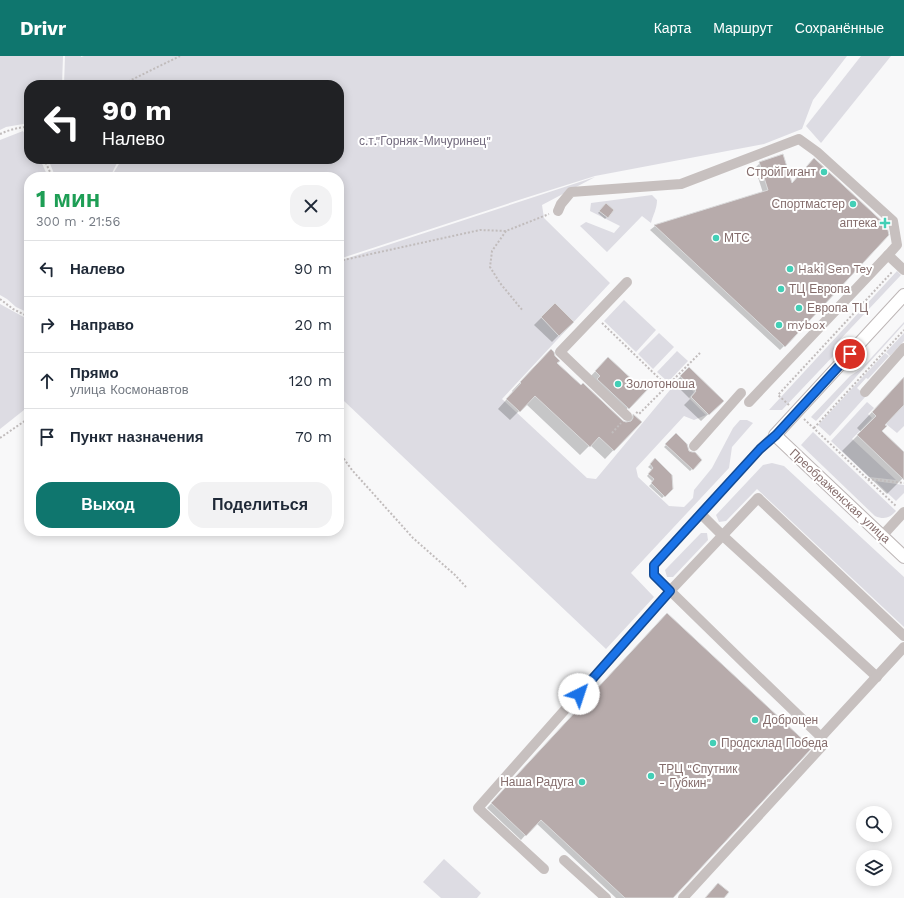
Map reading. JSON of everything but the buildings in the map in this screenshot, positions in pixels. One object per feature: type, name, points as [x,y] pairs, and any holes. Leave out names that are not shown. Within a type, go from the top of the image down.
[{"type":"main road","points":[[776,435],[904,295]]},
{"type":"main road","name":"Преображенская улица","points":[[776,435],[904,557]]},
{"type":"street","points":[[558,211],[561,204],[571,192],[680,184],[799,139],[817,152],[893,221],[897,245],[750,402]]},
{"type":"street","points":[[888,255],[901,268]]},
{"type":"street","points":[[627,282],[560,352],[628,416]]},
{"type":"street","points":[[865,392],[904,348]]},
{"type":"street","points":[[694,446],[741,393]]},
{"type":"street","points":[[683,898],[824,744],[821,737],[654,575],[654,565],[760,449],[776,435]]},
{"type":"street","points":[[544,869],[478,808],[670,591],[758,498],[904,636]]},
{"type":"street","points":[[882,536],[904,512]]},
{"type":"street","points":[[701,514],[877,677]]},
{"type":"street","points":[[821,737],[904,647]]},
{"type":"street","points":[[564,860],[606,898]]},
{"type":"path","points":[[131,80],[180,56]]},
{"type":"path","points":[[0,134],[24,127]]},
{"type":"path","points":[[344,259],[480,230],[506,231],[558,211]]},
{"type":"path","points":[[506,231],[492,251],[490,267],[500,283],[523,311]]},
{"type":"path","points":[[901,268],[778,395],[904,512]]},
{"type":"path","points":[[0,299],[24,314]]},
{"type":"path","points":[[595,316],[667,386]]},
{"type":"path","points":[[814,428],[904,330]]},
{"type":"path","points":[[612,433],[634,410],[639,414],[700,353]]},
{"type":"path","points":[[0,438],[24,421]]},
{"type":"path","points":[[344,459],[352,470],[413,538],[466,587]]},
{"type":"path","points":[[867,479],[904,483]]},
{"type":"green space","points":[[0,56],[63,56],[62,80],[24,80],[24,124],[6,127],[0,130]]},
{"type":"green space","name":"с.т.\"Горняк-Мичуринец\"","points":[[65,56],[847,56],[813,100],[802,129],[764,144],[595,176],[344,257],[344,172],[114,172],[119,164],[344,164],[344,80],[64,80]]},
{"type":"green space","points":[[861,56],[891,56],[821,143],[806,126]]},
{"type":"green space","points":[[23,131],[24,164],[42,164],[46,172],[24,172],[24,311],[16,307],[0,295],[0,140]]},
{"type":"green space","points":[[50,164],[116,164],[112,172],[53,171]]},
{"type":"green space","points":[[595,177],[542,205],[544,218],[610,283],[502,399],[587,478],[596,479],[680,378],[694,392],[689,398],[706,415],[694,420],[684,416],[636,468],[638,477],[669,506],[684,507],[693,498],[694,490],[712,468],[733,428],[740,420],[747,420],[753,423],[732,447],[729,468],[631,573],[654,597],[606,649],[344,401],[344,259]]},
{"type":"green space","points":[[652,195],[657,200],[657,203],[651,223],[642,216],[607,252],[580,226],[586,222],[614,233],[620,226],[590,211],[591,203]]},
{"type":"green space","points":[[897,271],[901,275],[834,346],[837,352],[782,410],[769,410]]},
{"type":"green space","points":[[624,300],[656,330],[636,352],[604,321]]},
{"type":"green space","points":[[0,304],[24,317],[24,410],[0,429]]},
{"type":"green space","points":[[904,322],[904,324],[816,421],[811,417],[850,376],[861,369]]},
{"type":"green space","points":[[659,333],[674,347],[653,369],[638,354]]},
{"type":"green space","points":[[904,333],[904,341],[890,356],[886,352]]},
{"type":"green space","points":[[677,351],[688,361],[668,382],[657,372]]},
{"type":"green space","points":[[885,353],[889,356],[868,379],[866,378],[857,388],[866,396],[830,436],[818,425]]},
{"type":"green space","points":[[867,402],[874,408],[868,414],[872,418],[852,439],[896,480],[869,477],[831,441]]},
{"type":"green space","points":[[904,405],[904,426],[897,433],[886,424]]},
{"type":"green space","points":[[813,432],[896,511],[889,517],[884,518],[875,516],[801,445]]},
{"type":"green space","points":[[772,463],[784,466],[904,577],[904,627],[757,489],[726,521],[719,522],[716,515],[763,465]]},
{"type":"green space","points":[[875,481],[904,485],[904,493],[896,501]]},
{"type":"green space","points":[[701,533],[707,533],[708,540],[673,577],[667,577],[665,570]]},
{"type":"green space","points":[[444,859],[481,893],[477,898],[441,898],[423,882]]},
{"type":"place","name":"СтройГигант","points":[[824,172]]},
{"type":"place","name":"Спортмастер","points":[[853,204]]},
{"type":"place","name":"аптека","points":[[885,223]]},
{"type":"place","name":"МТС","points":[[716,238]]},
{"type":"place","name":"Haki Sen Tey","points":[[790,269]]},
{"type":"place","name":"ТЦ Европа","points":[[781,289]]},
{"type":"place","name":"Европа ТЦ","points":[[799,308]]},
{"type":"place","name":"mybox","points":[[779,325]]},
{"type":"place","name":"Золотоноша","points":[[618,384]]},
{"type":"place","name":"Доброцен","points":[[755,720]]},
{"type":"place","name":"Продсклад Победа","points":[[713,743]]},
{"type":"place","name":"ТРЦ \"Спутник - Губкин\"","points":[[651,776]]},
{"type":"place","name":"Наша Радуга","points":[[582,782]]},
{"type":"route","points":[[579,694],[670,591],[654,575],[654,565],[760,449],[776,435],[850,354]]}]
